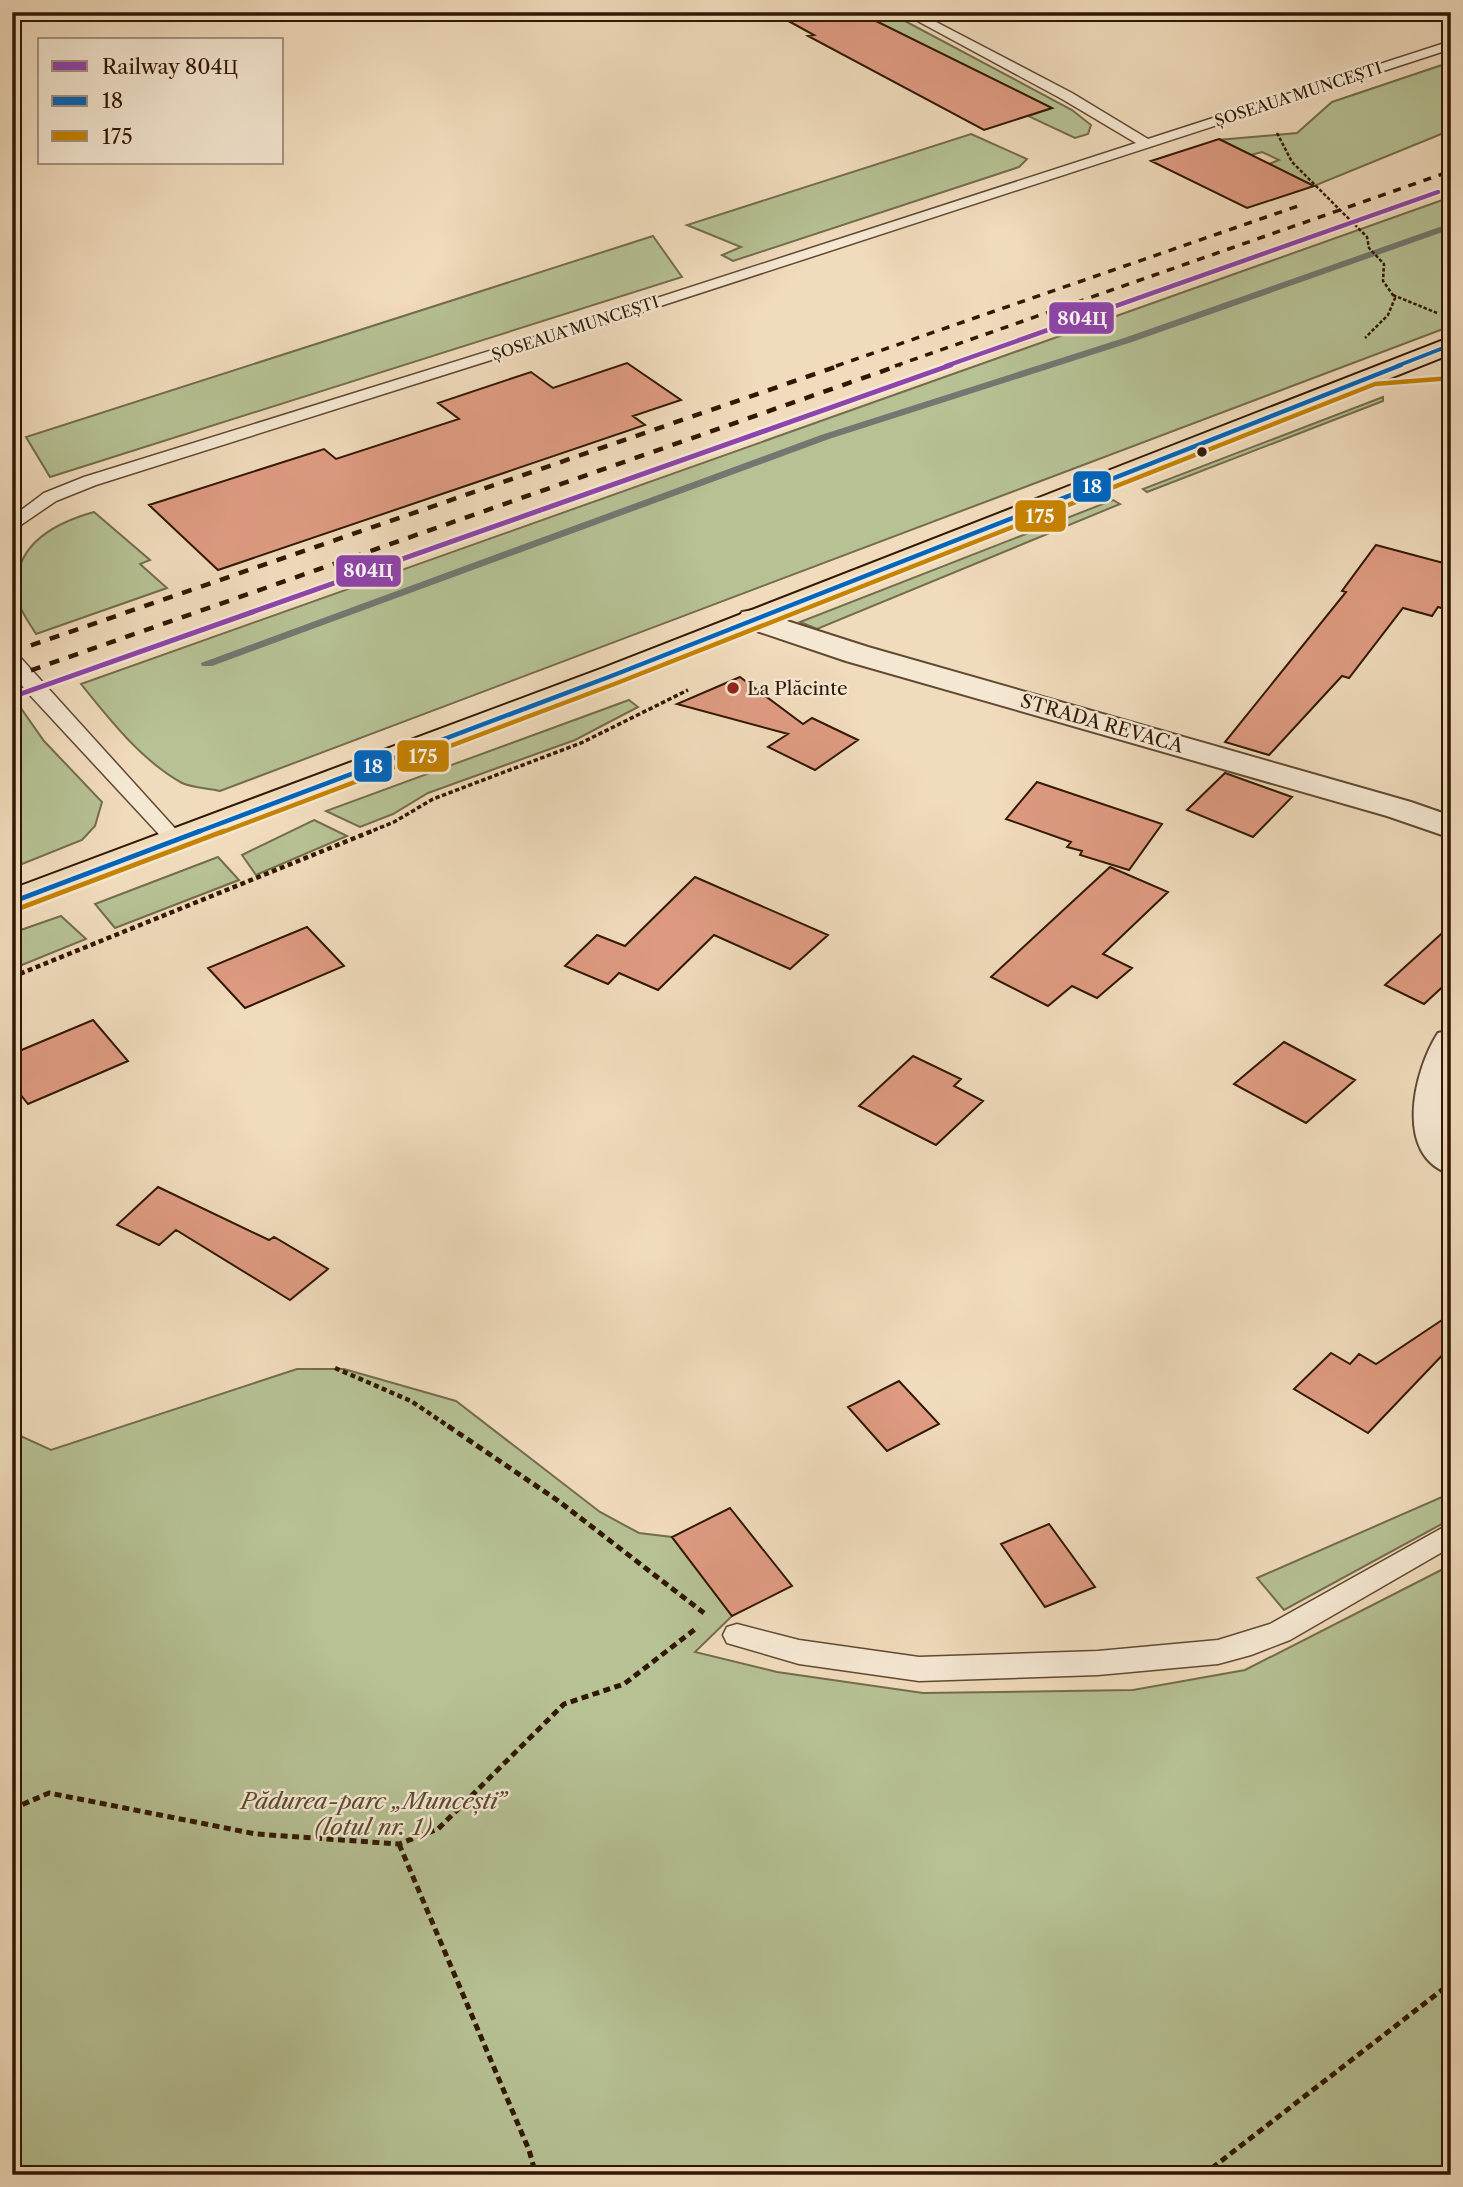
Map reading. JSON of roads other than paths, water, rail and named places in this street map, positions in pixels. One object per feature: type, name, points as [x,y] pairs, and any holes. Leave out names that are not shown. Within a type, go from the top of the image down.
[{"type":"main road","points":[[12,902],[614,675],[1451,345]]},
{"type":"main road","points":[[1373,375],[1451,369]]},
{"type":"street","name":"STRADA REVACA","points":[[753,619],[856,654],[1386,805],[1451,828]]},
{"type":"street","points":[[1451,1042],[1443,1057],[1431,1108],[1436,1133],[1451,1160]]},
{"type":"lane","points":[[907,12],[1068,96],[1146,143]]},
{"type":"lane","name":"ȘOSEAUA MUNCEȘTI","points":[[12,526],[50,497],[90,481],[597,322],[1451,45]]},
{"type":"lane","points":[[12,660],[35,689],[175,840]]},
{"type":"lane","points":[[737,1635],[799,1651],[919,1669],[1098,1663],[1218,1652],[1251,1644],[1280,1632],[1451,1534]]},
{"type":"waterway","points":[[207,663],[825,437],[1128,340],[1451,226]]},
{"type":"railway","points":[[895,366],[1451,171]]},
{"type":"railway","points":[[1438,192],[1451,188]]},
{"type":"railway","points":[[836,366],[1298,206]]},
{"type":"railway","points":[[12,652],[841,365]]},
{"type":"railway","points":[[12,677],[900,365]]},
{"type":"rail line","name":"804Ц","points":[[12,697],[1438,192]]},
{"type":"place","name":"La Plăcinte","points":[[733,688]]},
{"type":"park label","name":"Pădurea-parc „Muncești” (lotul nr. 1)","points":[[373,1814]]}]
